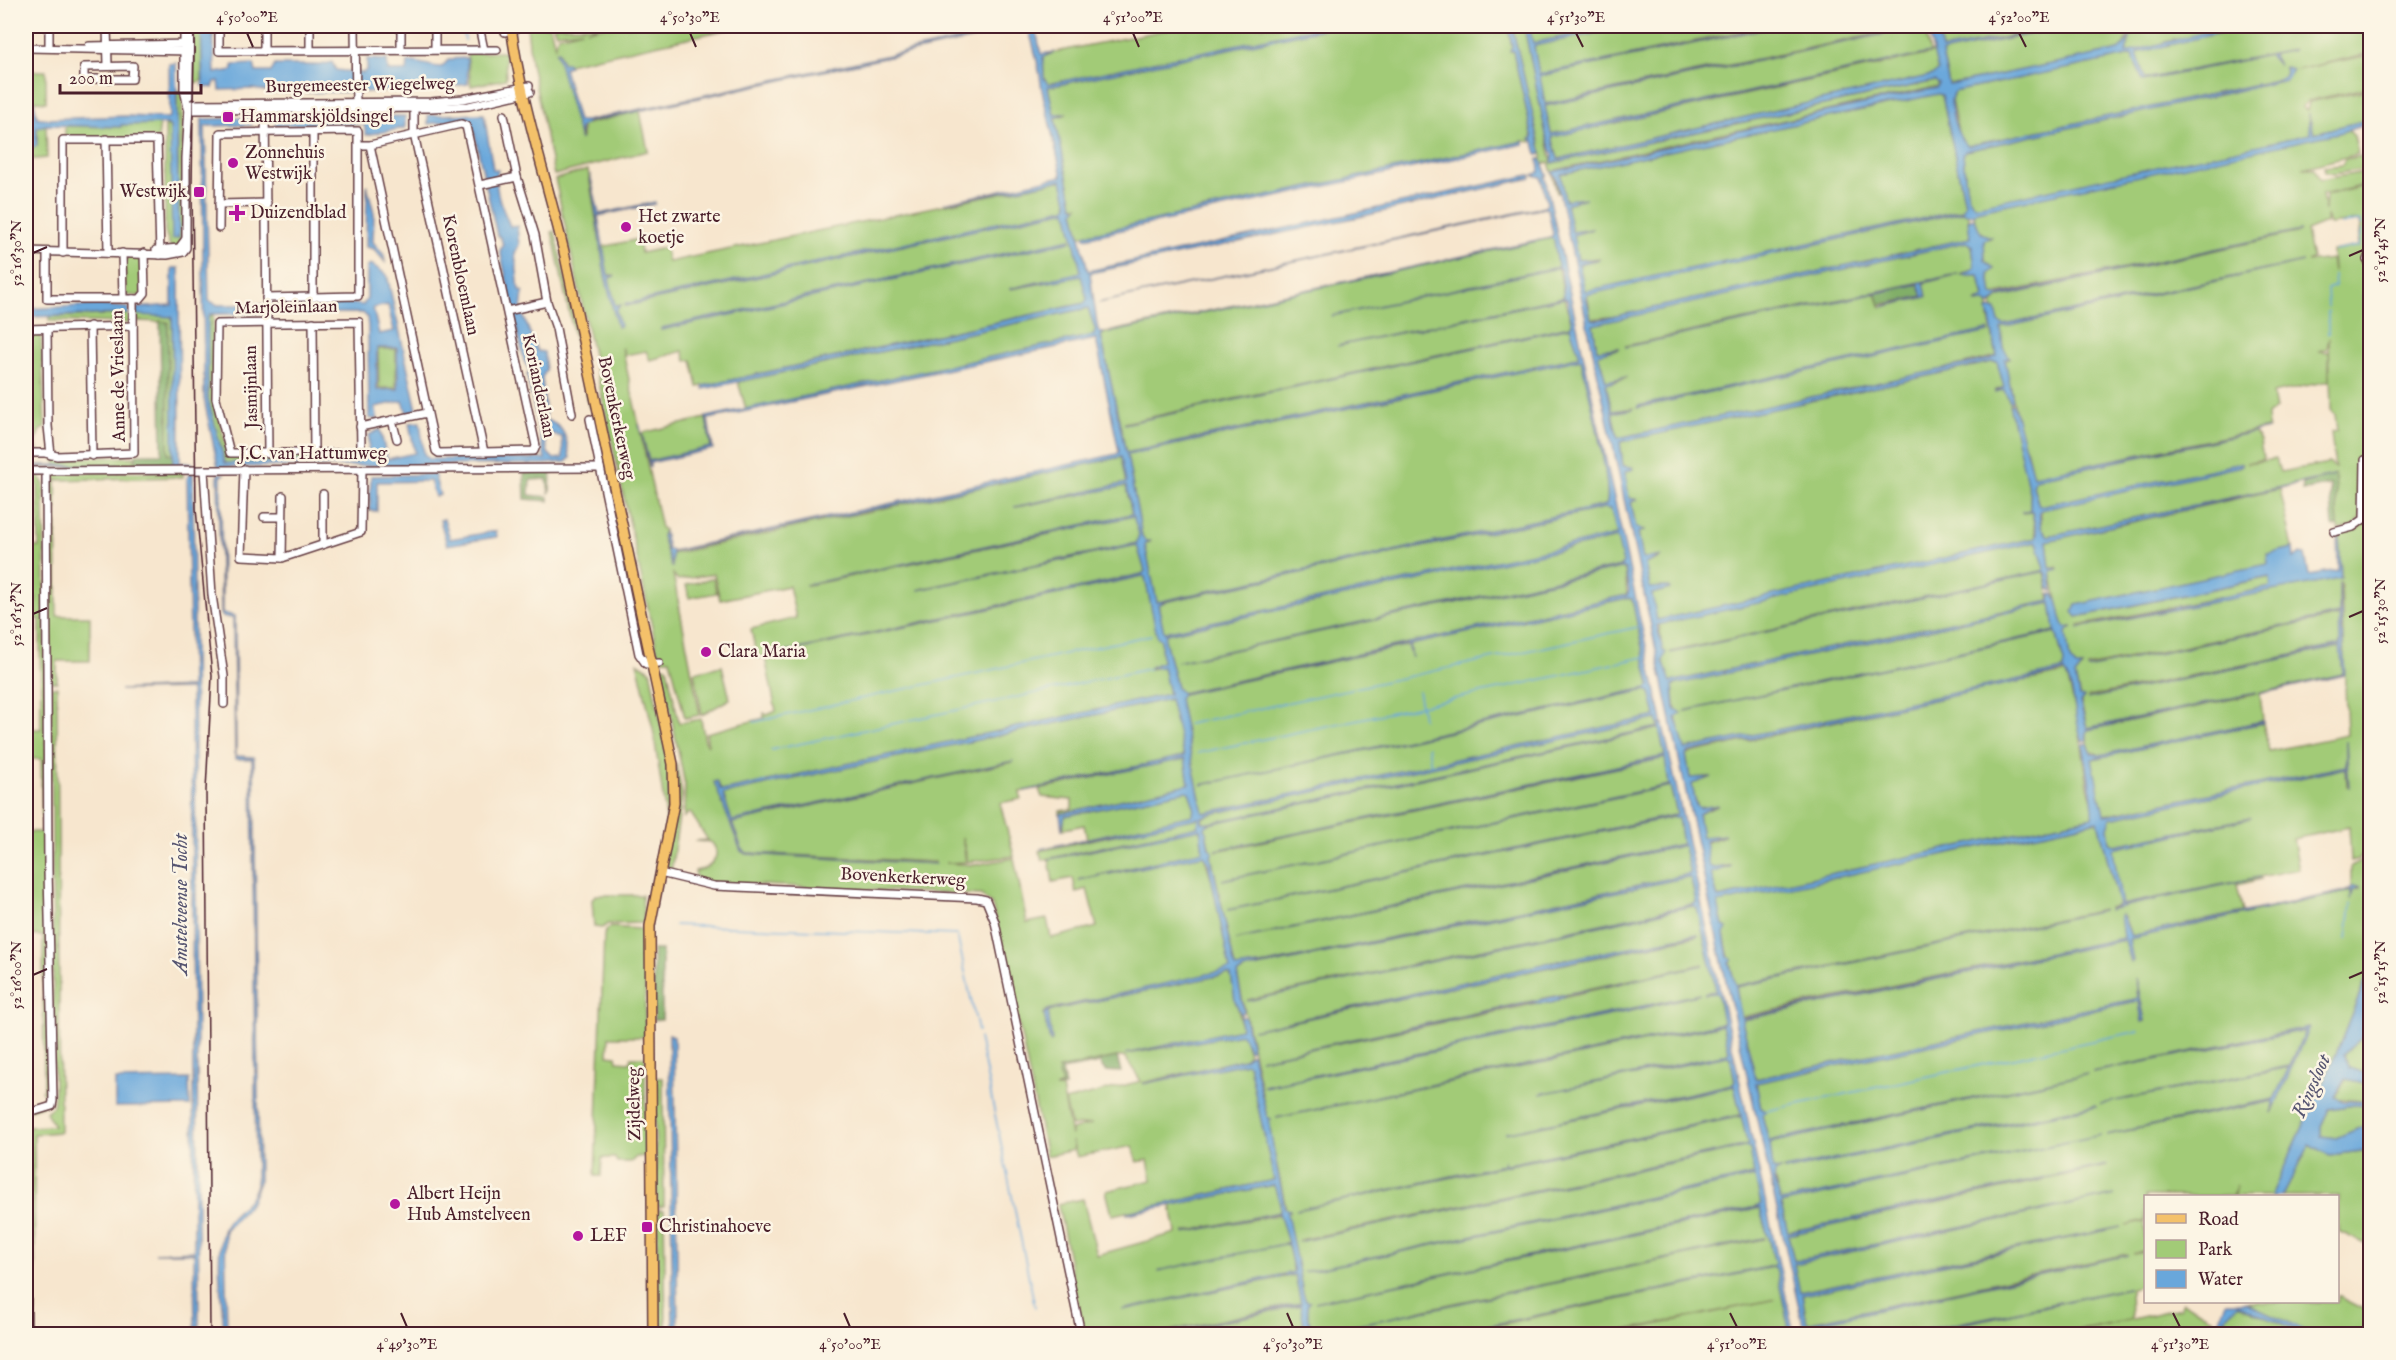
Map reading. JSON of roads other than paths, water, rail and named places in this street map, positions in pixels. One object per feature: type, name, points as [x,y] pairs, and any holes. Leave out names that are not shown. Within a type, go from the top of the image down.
[{"type":"main road","name":"Bovenkerkerweg","points":[[509,27],[527,90],[540,164],[547,179],[555,212],[656,663],[675,788],[660,873]]},
{"type":"main road","name":"Zijdelweg","points":[[653,1335],[650,926],[660,873]]},
{"type":"street","points":[[49,26],[49,47]]},
{"type":"street","points":[[107,26],[108,66]]},
{"type":"street","points":[[26,253],[183,252],[186,237],[190,106],[184,26]]},
{"type":"street","points":[[187,47],[190,26]]},
{"type":"street","points":[[219,26],[219,51],[496,50]]},
{"type":"street","points":[[264,26],[264,51]]},
{"type":"street","points":[[310,26],[310,50]]},
{"type":"street","points":[[355,26],[356,106]]},
{"type":"street","points":[[401,26],[401,50]]},
{"type":"street","points":[[435,26],[435,49]]},
{"type":"street","points":[[479,26],[484,50]]},
{"type":"street","points":[[26,48],[187,47]]},
{"type":"street","points":[[84,66],[108,66],[133,66],[132,79],[84,79],[84,66]]},
{"type":"street","name":"Burgemeester Wiegelweg","points":[[190,106],[414,106],[464,103],[527,90]]},
{"type":"street","name":"Korenbloemlaan","points":[[414,106],[414,134],[484,452]]},
{"type":"street","name":"Jasmijnlaan","points":[[265,107],[268,454]]},
{"type":"street","points":[[504,115],[517,177],[535,235],[547,302],[556,328],[572,414]]},
{"type":"street","name":"Korianderlaan","points":[[359,145],[370,145],[461,124],[466,126],[483,185],[510,311],[536,448],[532,452],[437,452],[370,145]]},
{"type":"street","points":[[219,228],[220,132],[358,131],[358,296],[266,300]]},
{"type":"street","points":[[313,132],[313,298]]},
{"type":"street","points":[[63,253],[63,140],[106,139],[157,140],[159,252]]},
{"type":"street","points":[[106,139],[108,253]]},
{"type":"street","points":[[483,185],[517,177]]},
{"type":"street","points":[[219,204],[267,203]]},
{"type":"street","points":[[2370,252],[2367,260],[2370,264]]},
{"type":"street","points":[[47,253],[47,299],[140,299],[144,293],[144,253]]},
{"type":"street","points":[[122,253],[123,299]]},
{"type":"street","name":"Anne de Vrieslaan","points":[[92,456],[134,453],[133,299]]},
{"type":"street","points":[[510,311],[547,302]]},
{"type":"street","name":"Marjoleinlaan","points":[[266,320],[358,322],[360,427],[358,453],[230,453],[216,398],[217,324],[266,320]]},
{"type":"street","points":[[313,322],[314,454]]},
{"type":"street","points":[[26,453],[92,456],[90,326]]},
{"type":"street","points":[[26,329],[133,326]]},
{"type":"street","points":[[47,329],[48,426],[51,455]]},
{"type":"street","points":[[360,427],[427,413]]},
{"type":"street","name":"Bovenkerkerweg","points":[[590,419],[639,654],[646,664],[656,663]]},
{"type":"street","points":[[392,420],[396,439]]},
{"type":"street","points":[[2334,532],[2353,527],[2364,519],[2363,471],[2365,460],[2370,461]]},
{"type":"street","name":"J.C. van Hattumweg","points":[[26,471],[600,468]]},
{"type":"street","points":[[244,469],[241,556],[282,558],[361,532],[362,470]]},
{"type":"street","points":[[204,470],[212,595],[224,676],[224,704]]},
{"type":"street","points":[[27,1335],[26,1114],[48,1108],[53,1101],[48,870],[46,471]]},
{"type":"street","points":[[322,494],[323,544]]},
{"type":"street","points":[[282,558],[283,496]]},
{"type":"street","points":[[264,517],[282,517]]},
{"type":"street","name":"Bovenkerkerweg","points":[[660,873],[714,886],[977,898],[989,903],[995,922],[1082,1335]]},
{"type":"water","points":[[201,26],[213,26],[215,73],[233,70],[233,65],[254,64],[256,72],[271,72],[275,65],[320,65],[332,62],[336,70],[363,73],[367,69],[367,59],[387,60],[388,71],[407,71],[408,62],[442,67],[449,59],[467,58],[468,84],[415,91],[274,93],[254,89],[220,90],[219,81],[215,82],[213,88],[203,86]]},
{"type":"water","points":[[1023,26],[1035,26],[1041,54],[1055,52],[1043,57],[1044,78],[1048,84],[1325,26],[1337,26],[1048,87],[1054,115],[1067,113],[1055,118],[1073,205],[1078,208],[1074,211],[1088,271],[1530,175],[1531,178],[1359,217],[1090,273],[1097,324],[1099,332],[1104,333],[1101,336],[1126,453],[1578,357],[1570,327],[1124,424],[1570,326],[1572,324],[1567,299],[1564,298],[1337,346],[1564,297],[1561,269],[1558,268],[1331,316],[1558,267],[1554,240],[1551,238],[1108,333],[1551,237],[1553,234],[1548,209],[1544,208],[1098,303],[1544,207],[1547,204],[1541,177],[1533,175],[1539,172],[1538,159],[1541,159],[1547,175],[1545,177],[1794,1334],[1790,1334],[1789,1330],[1758,1334],[1789,1328],[1776,1268],[1772,1267],[1448,1334],[1773,1266],[1775,1263],[1760,1208],[1315,1302],[1756,1207],[1761,1204],[1755,1177],[1303,1272],[1754,1175],[1750,1149],[1745,1147],[1297,1242],[1748,1145],[1741,1116],[1296,1210],[1503,1165],[1504,1160],[1505,1165],[1741,1115],[1734,1086],[1505,1133],[1733,1084],[1735,1081],[1730,1057],[1727,1056],[1540,1094],[1726,1054],[1729,1051],[1722,1025],[1276,1118],[1723,1023],[1718,995],[1716,993],[1704,994],[1716,990],[1697,908],[1693,906],[1247,1001],[1694,904],[1696,902],[1691,879],[1688,877],[1244,970],[1237,974],[1244,1011],[1241,1015],[1235,1001],[1231,975],[1227,974],[1048,1011],[1052,1041],[1050,1042],[1044,1014],[1048,1010],[1230,969],[1208,862],[1204,855],[1079,880],[1203,851],[1200,829],[1049,859],[1198,826],[1199,818],[1040,849],[1193,815],[1194,806],[1189,792],[1186,791],[1065,816],[1062,830],[1060,814],[1189,784],[1185,759],[1024,791],[1184,756],[1170,699],[723,794],[732,821],[1014,761],[732,823],[742,849],[747,853],[936,864],[746,854],[741,851],[714,782],[717,781],[721,790],[727,790],[1169,694],[1163,667],[1148,668],[1162,662],[1161,640],[1157,636],[1143,576],[763,657],[1142,574],[1145,571],[1137,545],[918,590],[1137,543],[1139,534],[1133,516],[805,585],[1132,514],[1126,486],[1014,507],[1126,483],[1121,457],[672,552],[672,568],[662,536],[664,532],[668,549],[672,551],[1119,452],[1096,339],[708,419],[713,449],[650,463],[650,468],[639,424],[649,461],[711,447],[706,417],[1094,335],[1095,329],[1088,308],[704,389],[703,386],[1085,303],[1087,299],[1081,276],[1009,289],[1081,272],[1067,210],[625,306],[625,304],[1065,208],[1068,205],[1062,180],[944,203],[1062,176],[1028,27],[588,122],[580,128],[580,140],[556,52],[558,51],[562,63],[568,63],[569,66],[564,68],[578,121]],"holes":[[[1581,359],[1603,458],[1607,495],[1606,505],[1157,602],[1145,545],[1150,541],[1145,541],[1142,536],[1127,455]],[[1604,508],[1611,509],[1617,535],[1164,632],[1158,605]],[[1617,538],[1623,563],[1621,566],[1176,662],[1620,568],[1625,569],[1629,591],[1627,595],[1182,693],[1177,688],[1165,640],[1166,634]],[[1627,598],[1632,599],[1650,685],[1647,688],[1201,785],[1646,690],[1650,692],[1656,716],[1203,813],[1179,699],[1182,694],[1408,645],[1412,658],[1410,645]],[[1657,719],[1659,727],[1209,823],[1202,822],[1202,817]],[[1659,728],[1665,756],[1216,850],[1665,758],[1669,785],[1222,880],[1670,786],[1677,813],[1675,815],[1228,910],[1673,817],[1678,818],[1682,844],[1235,940],[1681,846],[1684,846],[1690,874],[1267,964],[1235,968],[1211,857],[1213,851],[1209,848],[1205,827],[1209,824]]]},
{"type":"water","points":[[1508,26],[1512,26],[1542,154],[1537,155],[1534,142],[1530,139],[1533,138],[1513,51],[1510,51],[1512,46]]},
{"type":"water","points":[[1524,26],[1529,26],[1533,43],[1614,26],[1628,26],[1534,46],[1539,74],[1776,26],[1540,76],[1545,104],[1921,26],[1545,106],[1551,134],[1930,53],[1552,137],[1558,159],[1933,75],[1938,71],[1927,26],[1936,26],[1942,50],[2067,26],[1942,53],[1949,85],[2119,50],[2130,37],[2126,53],[2209,31],[2247,26],[2137,53],[2145,79],[2272,54],[2279,66],[2269,55],[2143,81],[2132,55],[1954,92],[1951,104],[1954,120],[1960,136],[1968,146],[2272,81],[2284,77],[2286,72],[2284,67],[2293,70],[2286,80],[1965,151],[1963,154],[1967,189],[1971,202],[1975,206],[2310,134],[2308,113],[2314,133],[2366,120],[2363,97],[2370,123],[2343,132],[1977,211],[1973,215],[1962,212],[1586,295],[1591,319],[1598,320],[1970,238],[1968,220],[1974,218],[1981,233],[1991,237],[1984,240],[1985,260],[1994,269],[1989,274],[1992,295],[1996,296],[2300,231],[2000,297],[1989,305],[1985,302],[1976,303],[1984,298],[1979,275],[1961,275],[1975,268],[1972,246],[1966,242],[1593,325],[1597,350],[1620,348],[1598,354],[1606,381],[1627,377],[1606,384],[1612,411],[1634,409],[1612,413],[1618,438],[1990,359],[1997,356],[1988,310],[1990,308],[1996,310],[1999,322],[2004,325],[2303,262],[2001,328],[2003,348],[2010,357],[2005,359],[2013,401],[2010,402],[2004,390],[1994,392],[2004,387],[1997,362],[1992,362],[1620,442],[1623,466],[1633,469],[1625,472],[1629,498],[1638,500],[1631,502],[1636,528],[1644,530],[1638,533],[1643,559],[1662,556],[1645,564],[1650,588],[1669,587],[1670,589],[1652,594],[1657,620],[2036,538],[2032,512],[2021,512],[2030,510],[2030,496],[2009,405],[2013,404],[2033,476],[2268,429],[2035,479],[2033,486],[2039,506],[2242,463],[2242,466],[2041,510],[2039,512],[2041,527],[2048,536],[2333,476],[2047,541],[2050,568],[2059,569],[2051,571],[2053,591],[2049,589],[2046,572],[2041,572],[1670,653],[2042,571],[2045,569],[2037,542],[1657,625],[1663,651],[1666,652],[1663,661],[1671,682],[2050,601],[2051,594],[2054,594],[2063,624],[2066,628],[2073,627],[2066,632],[2070,660],[2076,667],[2082,667],[2075,676],[2079,696],[2084,697],[2080,702],[2087,728],[2256,693],[2088,730],[2086,732],[2087,741],[2083,742],[2071,688],[2064,672],[1689,752],[1686,754],[1690,778],[1712,777],[1692,784],[1696,805],[1700,808],[1718,805],[1698,814],[1702,837],[1725,835],[1705,841],[1709,866],[1714,868],[1732,866],[1711,873],[1718,898],[2093,817],[2083,745],[2088,744],[2092,754],[2100,755],[2263,721],[2263,723],[2092,759],[2104,815],[2107,815],[2346,766],[2346,741],[2349,788],[2346,768],[2111,818],[2108,828],[2110,843],[2115,845],[2251,818],[2113,849],[2122,905],[2260,877],[2108,910],[2119,905],[2098,821],[1718,903],[1723,926],[1727,928],[1724,934],[1728,957],[1732,959],[1729,962],[1736,986],[2103,911],[1736,987],[1741,1017],[1744,1018],[2123,938],[2120,915],[2122,914],[2131,936],[2350,890],[2351,887],[2361,887],[2353,891],[2351,900],[2351,891],[2129,939],[2133,961],[2131,962],[2125,940],[1742,1020],[1756,1079],[2135,999],[2138,998],[2136,978],[2145,1021],[2142,1022],[2139,1001],[2132,1002],[1756,1083],[1761,1108],[1766,1111],[1762,1115],[1769,1141],[2088,1074],[1770,1143],[1773,1169],[1781,1170],[1775,1173],[1774,1181],[1781,1201],[2101,1135],[1784,1203],[1781,1205],[1788,1232],[2107,1165],[1788,1235],[1794,1261],[2115,1195],[1794,1264],[1800,1292],[2121,1227],[1802,1295],[1807,1323],[2128,1255],[1810,1325],[1807,1326],[1809,1334],[1805,1334],[1727,986],[1556,177],[1552,172],[1936,88],[1939,84],[1935,81],[1552,163],[1553,155],[1546,135]],"holes":[[[1942,95],[1965,204],[1962,210],[1585,291],[1579,264],[1600,259],[1578,260],[1573,235],[1593,229],[1572,232],[1566,204],[1586,198],[1565,200],[1561,174]],[[2051,603],[2055,631],[1685,711],[2056,632],[2064,662],[2063,670],[1685,749],[1676,718],[1682,713],[1675,710],[1673,685]]]},
{"type":"water","points":[[176,63],[179,238],[172,239],[170,127],[167,124],[121,125],[121,127],[46,125],[37,127],[37,146],[26,150],[26,100],[34,102],[37,117],[46,119],[127,116],[167,118],[170,116],[169,64]]},
{"type":"water","points":[[484,114],[493,169],[498,170],[499,198],[510,226],[517,226],[519,245],[515,253],[519,290],[523,292],[521,310],[537,351],[544,352],[546,370],[542,378],[546,420],[558,426],[564,434],[570,458],[566,462],[545,464],[218,467],[204,399],[202,119],[251,118],[252,125],[205,126],[209,301],[218,305],[348,303],[363,305],[367,299],[367,266],[371,264],[387,275],[417,410],[407,413],[403,401],[375,407],[378,420],[369,418],[368,327],[367,317],[363,313],[210,314],[208,318],[208,399],[225,463],[363,460],[368,455],[369,435],[380,429],[387,459],[415,453],[409,423],[420,422],[424,454],[429,459],[545,459],[527,375],[530,371],[524,361],[500,250],[503,246],[501,238],[497,235],[472,123],[467,119],[428,124],[428,115]],"holes":[[[388,305],[394,331],[379,334],[373,308]],[[377,348],[397,348],[398,389],[377,390]],[[543,431],[562,437],[563,458],[554,459],[548,453]]]},
{"type":"water","points":[[405,116],[405,128],[366,135],[364,124],[275,125],[276,119],[292,117]]},
{"type":"water","points":[[1524,141],[1524,144],[1085,238],[1084,235]]},
{"type":"water","points":[[590,174],[599,214],[655,202],[655,204],[598,216],[608,275],[615,276],[609,278],[615,305],[621,305],[616,310],[620,326],[617,327],[605,275]]},
{"type":"water","points":[[367,185],[374,213],[373,242],[384,255],[385,262],[374,249],[366,247]]},
{"type":"water","points":[[1070,239],[1071,241],[661,330],[661,328]]},
{"type":"water","points":[[2370,267],[2370,404],[2364,295]]},
{"type":"water","points":[[172,268],[179,268],[180,463],[192,463],[192,467],[26,467],[27,459],[36,465],[173,465],[172,317],[136,314],[136,308],[172,305]]},
{"type":"water","points":[[1958,274],[1924,283],[1927,297],[1881,307],[1923,296],[1919,284],[1625,347]]},
{"type":"water","points":[[99,305],[129,308],[129,314],[26,317],[26,309]]},
{"type":"water","points":[[1988,330],[1989,332],[1637,408],[1638,406]]},
{"type":"water","points":[[190,473],[193,473],[199,1334],[195,1334],[194,1253],[155,1253],[194,1251],[191,689],[120,690],[191,687],[187,479]]},
{"type":"water","points":[[218,473],[224,474],[221,477],[222,613],[235,616],[236,756],[254,757],[259,1182],[250,1204],[225,1230],[227,1334],[224,1334],[220,1280],[221,1239],[227,1222],[245,1204],[256,1184],[252,759],[235,759],[233,618],[223,617],[221,614]]},
{"type":"water","points":[[434,474],[440,495],[435,497],[430,481],[377,482],[377,511],[370,511],[371,476]]},
{"type":"water","points":[[444,519],[450,539],[496,531],[497,537],[447,545],[440,520]]},
{"type":"water","points":[[2339,534],[2341,578],[2078,628],[2271,587],[2270,577],[2077,617],[2073,612],[2076,605],[2268,564],[2267,554],[2293,548],[2294,558],[2299,554],[2305,555],[2309,575],[2338,570],[2337,535]]},
{"type":"water","points":[[2339,582],[2345,675],[2259,694],[2343,674],[2340,647],[2087,699],[2340,645],[2339,615],[2087,669],[2339,614]]},
{"type":"water","points":[[1698,935],[1253,1030],[1547,963]]},
{"type":"water","points":[[1704,965],[1569,994],[1552,1003],[1532,1003],[1260,1059]]},
{"type":"water","points":[[2370,969],[2370,1020],[2367,1031],[2370,1032],[2370,1039],[2363,1037],[2343,1054],[2350,1068],[2370,1075],[2370,1084],[2345,1079],[2335,1097],[2343,1101],[2370,1102],[2370,1106],[2354,1105],[2329,1109],[2321,1126],[2321,1136],[2336,1138],[2364,1126],[2370,1129],[2370,1150],[2329,1155],[2310,1144],[2284,1195],[2271,1195],[2331,1066]]},
{"type":"water","points":[[1700,994],[1635,1010],[1264,1086]]},
{"type":"water","points":[[1240,1017],[1245,1017],[1252,1049],[1249,1050],[1242,1034],[1125,1054],[1241,1029]]},
{"type":"water","points":[[2309,1027],[2272,1113],[2273,1101],[2106,1135],[2274,1099],[2289,1067],[2100,1104],[2290,1066],[2305,1030],[2093,1072]]},
{"type":"water","points":[[669,1034],[674,1036],[678,1334],[673,1334]]},
{"type":"water","points":[[1252,1053],[1267,1117],[1271,1119],[1269,1121],[1275,1155],[1285,1209],[1290,1210],[1287,1213],[1303,1293],[1306,1301],[1310,1302],[1307,1306],[1311,1331],[1322,1333],[1306,1334],[1300,1305],[1167,1333],[1301,1303],[1295,1275],[1291,1275],[1122,1310],[1294,1272],[1288,1245],[1285,1244],[1157,1271],[1288,1243],[1279,1213],[1184,1233],[1280,1212],[1280,1203],[1274,1185],[1127,1214],[1127,1212],[1274,1180],[1249,1065],[1246,1063],[1142,1084],[1244,1059]]},
{"type":"water","points":[[189,1079],[190,1106],[115,1107],[115,1080]]},
{"type":"water","points":[[2095,1105],[1785,1171],[1784,1169]]},
{"type":"water","points":[[1764,1238],[1329,1331],[1326,1330],[1365,1323]]},
{"type":"water","points":[[2128,1288],[1917,1334],[1907,1334]]},
{"type":"water","points":[[2226,1303],[2247,1303],[2313,1334],[2305,1334],[2238,1304],[2224,1319],[2228,1334],[2222,1334],[2218,1322]]},
{"type":"waterway","points":[[462,26],[465,40]]},
{"type":"waterway","points":[[2341,224],[2359,221],[2362,225]]},
{"type":"waterway","points":[[2334,251],[2359,246],[2362,230]]},
{"type":"waterway","points":[[2328,307],[2327,289],[2335,286],[2334,275]]},
{"type":"waterway","points":[[2328,311],[2328,334]]},
{"type":"waterway","points":[[1188,724],[1638,627]]},
{"type":"waterway","points":[[754,722],[1151,635]]},
{"type":"waterway","points":[[1423,719],[1421,706],[1644,657]]},
{"type":"waterway","points":[[771,750],[1148,669]]},
{"type":"waterway","points":[[1198,753],[1421,706],[1418,691]]},
{"type":"waterway","points":[[1428,747],[1431,765]]},
{"type":"waterway","points":[[2347,939],[2351,904]]},
{"type":"waterway","points":[[675,925],[957,935],[978,1031]]},
{"type":"waterway","points":[[1766,1111],[2139,1031]]},
{"type":"waterway","points":[[979,1038],[1035,1307]]},
{"type":"tram line","points":[[194,26],[192,189],[196,509],[212,676],[206,790],[210,1334]]},
{"type":"place","name":"Hammarskjöldsingel","points":[[228,117]]},
{"type":"place","name":"Zonnehuis Westwijk","points":[[233,163]]},
{"type":"place","name":"Westwijk","points":[[199,192]]},
{"type":"place","name":"Duizendblad","points":[[237,213]]},
{"type":"place","name":"Het zwarte koetje","points":[[626,227]]},
{"type":"place","name":"Clara Maria","points":[[706,652]]},
{"type":"place","name":"Albert Heijn Hub Amstelveen","points":[[395,1204]]},
{"type":"place","name":"Christinahoeve","points":[[647,1227]]},
{"type":"place","name":"LEF","points":[[578,1236]]},
{"type":"water label","name":"Amstelveense Tocht","points":[[181,904]]},
{"type":"water label","name":"Ringsloot","points":[[2312,1086]]}]
